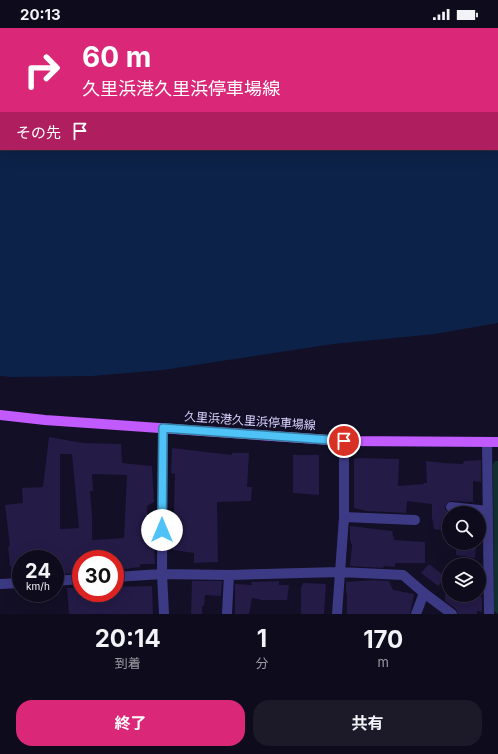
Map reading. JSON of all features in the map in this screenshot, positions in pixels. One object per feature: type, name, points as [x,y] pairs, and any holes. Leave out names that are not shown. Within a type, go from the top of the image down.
[{"type":"main road","name":"久里浜港久里浜停車場線","points":[[0,415],[45,420],[344,441],[498,442]]},
{"type":"street","points":[[163,428],[162,574],[164,614]]},
{"type":"street","points":[[337,614],[344,517],[344,441]]},
{"type":"street","points":[[487,443],[489,614]]},
{"type":"street","points":[[344,517],[415,520]]},
{"type":"street","points":[[124,576],[162,574],[229,575],[339,572],[403,575],[452,614]]},
{"type":"street","points":[[227,613],[229,575]]},
{"type":"street","points":[[0,584],[12,583]]},
{"type":"street","points":[[416,614],[424,593]]},
{"type":"green space","points":[[495,461],[498,461],[498,614],[494,611],[493,464]]},
{"type":"water","points":[[0,150],[498,150],[498,323],[435,334],[333,344],[163,370],[92,376],[0,376]]},
{"type":"building","points":[[49,437],[83,443],[121,444],[122,463],[152,466],[154,502],[147,506],[149,542],[154,542],[155,564],[140,564],[140,567],[124,569],[124,550],[72,550],[72,573],[64,574],[64,550],[12,550],[11,576],[8,547],[10,546],[5,505],[23,503],[22,488],[43,487]],"holes":[[[60,454],[72,454],[79,528],[60,529]],[[92,474],[127,475],[124,538],[92,540],[90,491],[93,491]]]},
{"type":"building","points":[[172,448],[232,455],[232,453],[249,453],[247,487],[252,487],[251,501],[217,502],[218,562],[194,563],[194,553],[173,550],[175,474],[171,473]]},
{"type":"building","points":[[293,455],[319,455],[319,495],[293,493]]},
{"type":"building","points":[[354,459],[399,459],[398,486],[427,483],[426,461],[463,464],[464,461],[481,460],[481,482],[473,481],[473,502],[451,501],[446,506],[442,506],[442,530],[434,529],[432,504],[407,501],[406,513],[366,511],[354,508]]},
{"type":"building","points":[[350,526],[392,531],[394,540],[425,542],[425,563],[395,563],[395,567],[383,566],[384,568],[350,566],[352,546],[350,539]]},
{"type":"building","points":[[456,550],[476,550],[475,558],[456,555]]},
{"type":"building","points":[[429,564],[442,574],[442,582],[438,586],[421,573]]},
{"type":"building","points":[[373,580],[389,581],[393,590],[414,594],[410,614],[347,614],[346,582]]},
{"type":"building","points":[[192,581],[222,581],[221,596],[205,595],[204,606],[202,606],[202,614],[191,614]]},
{"type":"building","points":[[279,581],[279,585],[289,585],[287,600],[262,600],[252,598],[249,614],[235,614],[235,584],[252,585],[251,582]]},
{"type":"building","points":[[303,583],[326,584],[324,614],[301,614],[301,588]]},
{"type":"building","points":[[152,586],[153,614],[69,614],[67,588],[72,588],[72,602],[124,602],[124,587]]},
{"type":"building","points":[[446,602],[482,602],[482,612],[477,611],[477,614],[458,614],[456,609]]},
{"type":"route","points":[[162,530],[163,428],[344,441]]}]
